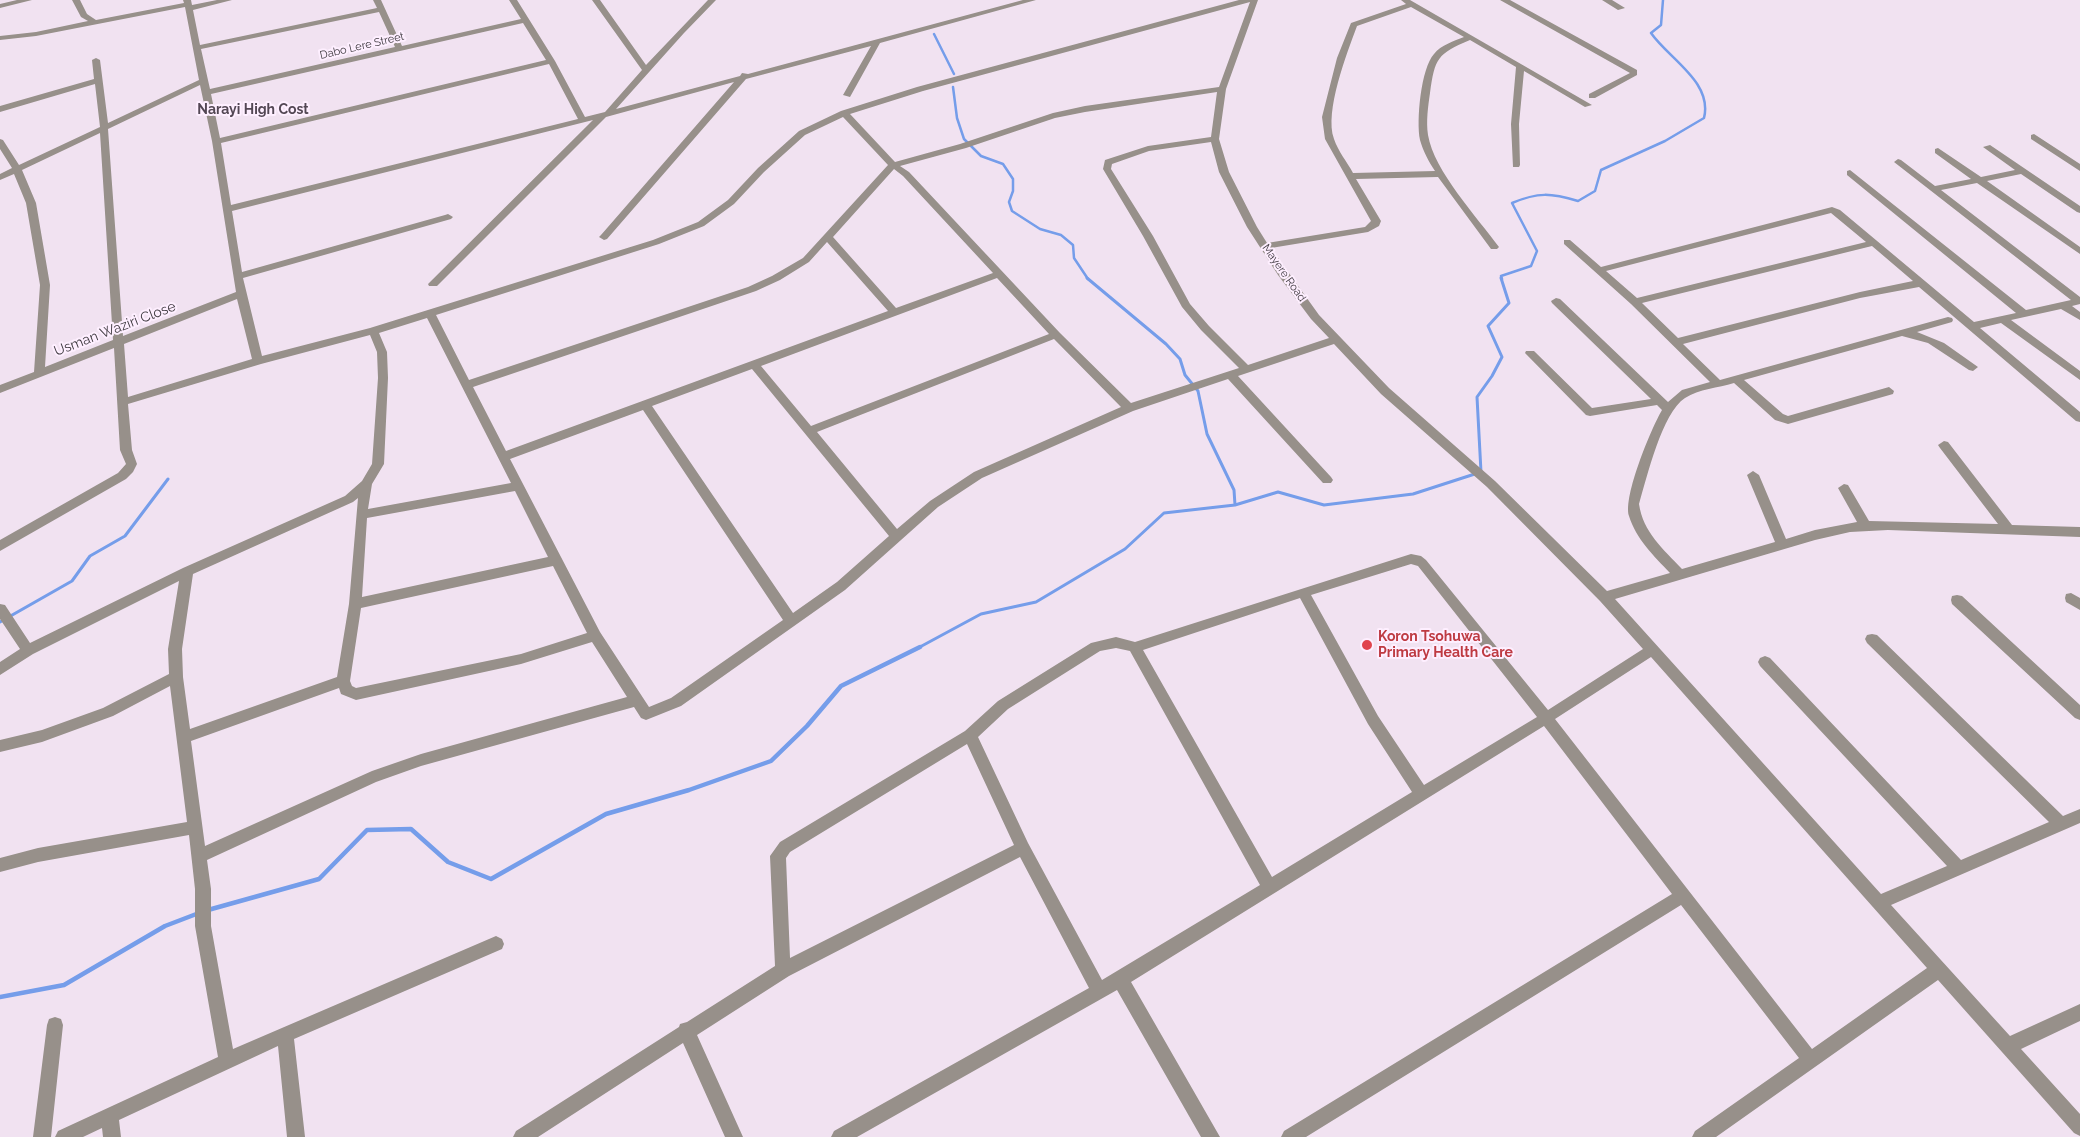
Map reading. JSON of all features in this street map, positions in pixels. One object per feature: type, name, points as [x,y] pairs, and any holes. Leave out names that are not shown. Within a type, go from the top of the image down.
[{"type":"street","points":[[0,6],[28,0]]},
{"type":"street","points":[[76,0],[84,15],[93,21]]},
{"type":"street","points":[[0,38],[36,34],[93,21],[188,4],[228,0]]},
{"type":"street","points":[[377,0],[400,49]]},
{"type":"street","points":[[514,0],[551,61],[582,119]]},
{"type":"street","points":[[596,0],[646,70]]},
{"type":"street","points":[[433,284],[606,113],[712,0]]},
{"type":"street","points":[[228,210],[606,113],[1012,2],[1032,0]]},
{"type":"street","points":[[123,402],[258,361],[430,314],[656,242],[702,224],[731,202],[761,170],[802,133],[844,113],[920,89],[1248,0]]},
{"type":"street","name":"Mayere Road","points":[[1254,0],[1222,89],[1215,139],[1224,172],[1252,227],[1314,317],[1385,391],[1474,469],[1605,597],[2080,1127]]},
{"type":"street","points":[[1504,0],[1634,72],[1633,75],[1592,96]]},
{"type":"street","points":[[1606,0],[1621,8]]},
{"type":"street","points":[[1264,246],[1374,226],[1376,221],[1329,139],[1326,117],[1341,58],[1354,26],[1408,2],[1588,105]]},
{"type":"street","points":[[188,4],[216,141],[241,294],[258,361]]},
{"type":"street","points":[[197,48],[381,9]]},
{"type":"street","name":"Dabo Lere Street","points":[[205,93],[525,20]]},
{"type":"street","points":[[1469,38],[1440,50],[1433,58],[1427,84],[1423,119],[1425,142],[1441,174],[1494,247]]},
{"type":"street","points":[[847,95],[878,40]]},
{"type":"street","points":[[0,546],[122,476],[131,469],[132,464],[126,450],[104,127],[96,60]]},
{"type":"street","points":[[216,141],[551,61]]},
{"type":"street","points":[[1516,164],[1515,124],[1520,67]]},
{"type":"street","points":[[604,237],[745,75]]},
{"type":"street","points":[[0,109],[98,80]]},
{"type":"street","points":[[0,177],[203,81]]},
{"type":"street","points":[[466,385],[752,289],[776,278],[806,260],[893,165],[963,146],[1053,116],[1085,109],[1222,89]]},
{"type":"street","points":[[844,113],[893,165],[906,174],[1056,335],[1129,408]]},
{"type":"street","points":[[2034,137],[2080,168]]},
{"type":"street","points":[[1215,139],[1148,149],[1108,162],[1107,169],[1148,236],[1186,305],[1205,328],[1246,370]]},
{"type":"street","points":[[0,142],[17,169],[31,203],[45,285],[39,374]]},
{"type":"street","points":[[1987,147],[2080,210]]},
{"type":"street","points":[[1938,151],[2080,252]]},
{"type":"street","points":[[1898,162],[2080,301]]},
{"type":"street","points":[[1934,189],[2023,171]]},
{"type":"street","points":[[1850,173],[2024,314]]},
{"type":"street","points":[[1350,176],[1441,174]]},
{"type":"street","points":[[1600,270],[1827,211],[1837,212],[2080,418]]},
{"type":"street","points":[[238,276],[448,216]]},
{"type":"street","points":[[828,236],[894,312]]},
{"type":"street","points":[[1566,242],[1635,302],[1718,384]]},
{"type":"street","points":[[1635,302],[1873,242]]},
{"type":"street","points":[[503,457],[999,274]]},
{"type":"street","points":[[1677,342],[1860,295],[1921,283]]},
{"type":"street","name":"Usman Waziri Close","points":[[0,389],[241,294]]},
{"type":"street","points":[[1556,301],[1664,405]]},
{"type":"street","points":[[1972,326],[2080,301]]},
{"type":"street","points":[[2063,305],[2080,317]]},
{"type":"street","points":[[430,314],[595,636],[646,714],[676,702],[841,586],[934,504],[978,475],[1129,408],[1335,340]]},
{"type":"street","points":[[2004,319],[2080,376]]},
{"type":"street","points":[[1530,353],[1590,412],[1664,405],[1678,397],[1718,384],[1948,320]]},
{"type":"street","points":[[0,669],[28,650],[187,571],[349,499],[366,484],[378,464],[383,378],[382,352],[373,331]]},
{"type":"street","points":[[1896,333],[1917,334],[1950,350],[1973,367]]},
{"type":"street","points":[[809,431],[1056,335]]},
{"type":"street","points":[[754,364],[897,538]]},
{"type":"street","points":[[1231,375],[1327,480]]},
{"type":"street","points":[[1736,379],[1779,417],[1788,420],[1889,391]]},
{"type":"street","points":[[645,404],[791,621]]},
{"type":"street","points":[[1664,405],[1650,456],[1633,504],[1633,514],[1639,528],[1679,575]]},
{"type":"street","points":[[1944,445],[2008,529]]},
{"type":"street","points":[[1753,475],[1782,544]]},
{"type":"street","points":[[366,484],[362,511],[355,604],[343,681],[346,690],[356,694],[521,659],[595,636]]},
{"type":"street","points":[[362,511],[518,486]]},
{"type":"street","points":[[1844,488],[1865,526]]},
{"type":"street","points":[[349,499],[362,511]]},
{"type":"street","points":[[1605,597],[1782,544],[1850,527],[1888,525],[2080,532]]},
{"type":"street","points":[[1135,647],[1303,592],[1411,559],[1417,559],[1546,718],[1811,1061]]},
{"type":"street","points":[[355,604],[556,560]]},
{"type":"street","points":[[187,571],[175,649],[176,677],[203,889],[203,926],[227,1061]]},
{"type":"street","points":[[1303,592],[1373,720],[1422,795]]},
{"type":"street","points":[[1957,600],[2080,714]]},
{"type":"street","points":[[4,615],[28,650]]},
{"type":"street","points":[[1872,639],[2061,824]]},
{"type":"street","points":[[783,970],[778,856],[785,846],[970,734],[1003,705],[1096,647],[1110,642],[1124,642],[1135,647],[1270,888]]},
{"type":"street","points":[[840,1137],[1099,992],[1422,795],[1653,649]]},
{"type":"street","points":[[1765,662],[1959,868]]},
{"type":"street","points":[[0,746],[42,736],[108,712],[176,677]]},
{"type":"street","points":[[184,737],[343,681]]},
{"type":"street","points":[[199,856],[372,777],[421,760],[636,700]]},
{"type":"street","points":[[970,734],[1023,848],[1099,992]]},
{"type":"street","points":[[1878,903],[2080,816]]},
{"type":"street","points":[[0,865],[38,855],[195,827]]},
{"type":"street","points":[[522,1137],[686,1030],[783,970],[1023,848]]},
{"type":"street","points":[[1290,1137],[1684,895]]},
{"type":"street","points":[[64,1137],[285,1034],[496,944]]},
{"type":"street","points":[[1701,1137],[1939,970]]},
{"type":"street","points":[[1120,979],[1211,1137]]},
{"type":"street","points":[[2008,1046],[2080,1012]]},
{"type":"street","points":[[42,1137],[55,1025]]},
{"type":"street","points":[[686,1030],[734,1137]]},
{"type":"street","points":[[285,1034],[296,1137]]},
{"type":"street","points":[[110,1116],[112,1137]]},
{"type":"waterway","points":[[1502,279],[1501,276],[1531,266],[1537,251],[1512,203],[1537,195],[1560,196],[1578,201],[1595,191],[1601,170],[1665,141],[1704,118],[1705,105],[1702,93],[1696,82],[1651,33],[1661,25],[1663,0]]},
{"type":"waterway","points":[[934,34],[954,74]]},
{"type":"waterway","points":[[953,87],[957,118],[964,139],[981,156],[1003,164],[1013,179],[1013,191],[1009,202],[1012,211],[1040,229],[1061,235],[1073,245],[1074,258],[1088,279]]},
{"type":"waterway","points":[[1235,505],[1278,492],[1324,505],[1413,494],[1481,472],[1477,397],[1492,376],[1502,357],[1488,326],[1509,303],[1501,278]]},
{"type":"waterway","points":[[1088,279],[1166,344],[1180,359],[1185,375],[1198,391],[1207,434],[1234,490],[1235,505]]},
{"type":"waterway","points":[[0,622],[72,581],[90,556],[125,536],[168,479]]},
{"type":"waterway","points":[[918,648],[981,614],[1036,602],[1125,549],[1164,513],[1235,505]]},
{"type":"waterway","points":[[208,910],[319,879],[367,830],[411,829],[448,862],[491,879],[606,814],[689,790],[771,761],[807,726],[841,686],[918,648]]},
{"type":"waterway","points":[[0,997],[64,985],[165,926],[199,913]]},
{"type":"place","name":"Koron Tsohuwa Primary Health Care","points":[[1367,645]]},
{"type":"district","name":"Narayi High Cost","points":[[253,110]]}]
